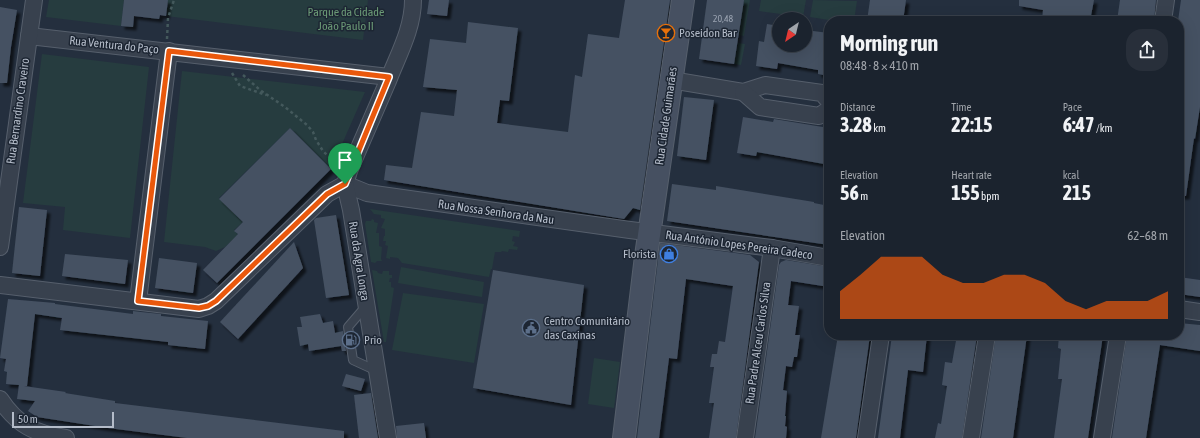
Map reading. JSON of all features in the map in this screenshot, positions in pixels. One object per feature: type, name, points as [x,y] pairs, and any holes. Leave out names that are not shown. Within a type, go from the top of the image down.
[{"type":"street","name":"Rua Bernardino Craveiro","points":[[0,246],[34,0]]},
{"type":"street","points":[[0,285],[199,308],[208,306],[216,301],[327,194],[345,184],[401,51],[411,23],[413,0]]},
{"type":"street","name":"Rua Cidade Guimarães","points":[[624,438],[649,233],[683,0]]},
{"type":"street","points":[[1164,16],[1166,0]]},
{"type":"street","name":"Rua Ventura do Paço","points":[[29,36],[168,46],[389,77]]},
{"type":"street","points":[[138,301],[168,46]]},
{"type":"street","points":[[671,80],[743,92],[765,85],[822,93],[824,95]]},
{"type":"street","points":[[743,92],[760,107],[819,116],[824,112]]},
{"type":"street","name":"Rua Nossa Senhora da Nau","points":[[345,184],[367,193],[649,233]]},
{"type":"street","name":"Rua da Agra Longa","points":[[345,184],[351,210],[388,438]]},
{"type":"street","name":"Rua António Lopes Pereira Cadeco","points":[[649,233],[772,248],[824,257]]},
{"type":"street","name":"Rua Padre Alceu Carlos Silva","points":[[745,438],[772,248]]},
{"type":"street","points":[[1184,310],[1200,312]]},
{"type":"street","points":[[866,438],[880,340]]},
{"type":"street","points":[[971,438],[986,340]]},
{"type":"street","points":[[1102,438],[1117,340]]},
{"type":"street","points":[[0,399],[16,419],[29,429],[49,436],[66,438]]},
{"type":"lane","points":[[367,306],[348,328],[353,360],[377,371]]},
{"type":"path","points":[[168,46],[168,18],[174,0]]},
{"type":"path","points":[[231,71],[240,86],[268,96]]},
{"type":"path","points":[[239,72],[307,125],[313,132],[323,151],[338,166]]},
{"type":"green space","points":[[49,0],[124,0],[121,26],[46,17]]},
{"type":"green space","name":"Parque da Cidade João Paulo II","points":[[168,0],[368,0],[363,40],[166,16]]},
{"type":"green space","points":[[744,0],[750,0],[744,36],[739,35]]},
{"type":"green space","points":[[761,0],[806,0],[804,12],[772,13],[759,11]]},
{"type":"green space","points":[[813,0],[857,1],[855,16],[824,16],[824,19],[812,17],[811,12]]},
{"type":"green space","points":[[738,43],[745,44],[741,65],[734,64]]},
{"type":"green space","points":[[42,54],[149,67],[130,238],[63,230],[65,207],[23,203]]},
{"type":"green space","points":[[182,71],[365,92],[331,169],[290,128],[219,198],[243,222],[234,230],[238,235],[225,247],[216,251],[205,247],[164,242]]},
{"type":"green space","points":[[370,209],[520,231],[519,237],[513,236],[512,241],[515,242],[513,246],[518,247],[517,250],[509,249],[508,252],[495,252],[489,277],[402,263],[398,258],[386,258],[388,246],[385,245],[386,241],[383,241],[385,229],[381,228],[385,219],[381,218],[381,215],[374,214]]},
{"type":"green space","points":[[372,219],[374,222],[378,223],[376,233],[379,233],[379,246],[382,247],[382,261],[377,261],[375,263],[371,262],[365,224],[366,221],[371,221]]},
{"type":"green space","points":[[401,267],[484,282],[482,297],[398,283]]},
{"type":"green space","points":[[372,270],[382,274],[383,271],[389,271],[389,275],[392,275],[389,282],[391,282],[391,287],[394,288],[386,342],[384,342]]},
{"type":"green space","points":[[403,293],[484,304],[474,363],[392,350]]},
{"type":"green space","points":[[594,358],[620,362],[614,408],[588,404]]},
{"type":"building","points":[[124,0],[168,0],[166,16],[160,15],[159,19],[134,16],[133,27],[121,26]]},
{"type":"building","points":[[429,0],[449,0],[447,16],[427,14]]},
{"type":"building","points":[[625,0],[670,0],[640,210],[633,208],[624,219],[384,180],[386,165],[412,168],[421,112],[454,116],[457,90],[423,87],[430,39],[466,43],[468,22],[518,28],[509,101],[500,100],[497,123],[568,132],[575,75],[582,77],[588,34],[619,38]]},
{"type":"building","points":[[707,0],[744,0],[734,64],[699,59]]},
{"type":"building","points":[[870,0],[906,0],[904,16],[868,16]]},
{"type":"building","points":[[1019,0],[1094,0],[1091,16],[1042,16],[1043,10],[1019,6]]},
{"type":"building","points":[[1120,0],[1156,0],[1154,16],[1118,16]]},
{"type":"building","points":[[1181,0],[1200,0],[1200,107],[1186,196],[1184,196],[1184,16],[1179,16]]},
{"type":"building","points":[[0,7],[17,10],[7,83],[0,83]]},
{"type":"building","points":[[767,24],[772,25],[772,52],[812,52],[812,31],[824,32],[824,75],[818,74],[818,70],[778,63],[777,69],[756,66],[759,41],[764,42]]},
{"type":"building","points":[[684,97],[714,100],[706,160],[677,156]]},
{"type":"building","points":[[743,117],[773,122],[774,119],[824,127],[824,164],[757,152],[756,156],[737,153]]},
{"type":"building","points":[[290,128],[331,169],[217,283],[203,270],[238,234],[234,231],[243,222],[219,199]]},
{"type":"building","points":[[672,184],[716,190],[716,186],[814,202],[824,205],[824,244],[667,221]]},
{"type":"building","points":[[19,207],[47,210],[40,276],[12,273]]},
{"type":"building","points":[[336,215],[349,295],[326,298],[314,220],[316,218]]},
{"type":"building","points":[[294,242],[303,268],[238,339],[220,322]]},
{"type":"building","points":[[660,243],[750,255],[759,262],[736,438],[709,438],[714,403],[709,403],[714,367],[710,367],[712,354],[717,354],[719,341],[725,342],[733,286],[686,279],[677,359],[669,358],[659,438],[637,438]]},
{"type":"building","points":[[65,254],[128,260],[125,284],[62,276]]},
{"type":"building","points":[[159,258],[197,263],[193,293],[155,288]]},
{"type":"building","points":[[786,260],[824,266],[824,286],[791,281],[788,305],[799,306],[795,335],[800,335],[797,357],[794,357],[792,367],[786,366],[783,390],[787,391],[785,416],[785,426],[787,427],[786,438],[755,438],[779,265],[781,262]]},
{"type":"building","name":"Centro Comunitário das Caxinas","points":[[493,270],[584,285],[571,405],[473,388]]},
{"type":"building","points":[[1184,278],[1200,280],[1200,297],[1184,295]]},
{"type":"building","points":[[8,299],[55,303],[133,314],[133,311],[161,314],[161,316],[208,321],[205,349],[168,345],[168,342],[60,330],[62,318],[35,314],[27,386],[24,386],[115,401],[115,403],[344,431],[344,438],[187,438],[37,417],[28,411],[35,401],[17,399],[19,385],[6,384],[7,372],[4,371],[6,359],[0,358]]},
{"type":"building","points":[[320,314],[323,323],[333,321],[335,333],[343,331],[346,351],[342,351],[341,346],[309,351],[308,344],[300,346],[297,327],[302,327],[300,317]]},
{"type":"building","points":[[1184,323],[1200,325],[1200,351],[1160,345],[1146,438],[1112,438],[1126,340],[1184,340]]},
{"type":"building","points":[[837,340],[869,340],[856,438],[821,438]]},
{"type":"building","points":[[891,340],[926,340],[923,372],[908,370],[900,438],[878,438]]},
{"type":"building","points":[[956,340],[976,340],[962,438],[935,438],[938,423],[941,424],[947,386],[942,385],[945,362],[952,363]]},
{"type":"building","points":[[995,340],[1026,340],[1013,438],[981,438]]},
{"type":"building","points":[[1059,340],[1102,340],[1088,438],[1054,438],[1062,379],[1058,379],[1061,349],[1058,348]]},
{"type":"building","points":[[346,374],[365,379],[361,391],[342,386]]},
{"type":"building","points":[[371,393],[378,438],[359,438],[354,395]]},
{"type":"building","points":[[424,423],[426,438],[397,438],[396,426]]},
{"type":"place","name":"Poseidon Bar","points":[[666,33]]},
{"type":"place","name":"Florista","points":[[669,254]]},
{"type":"place","name":"Centro Comunitário das Caxinas","points":[[531,328]]},
{"type":"place","name":"Prio","points":[[351,340]]},
{"type":"route","points":[[169,51],[389,77],[349,171],[345,184],[327,194],[216,301],[208,306],[199,308],[138,301],[169,51]]}]
